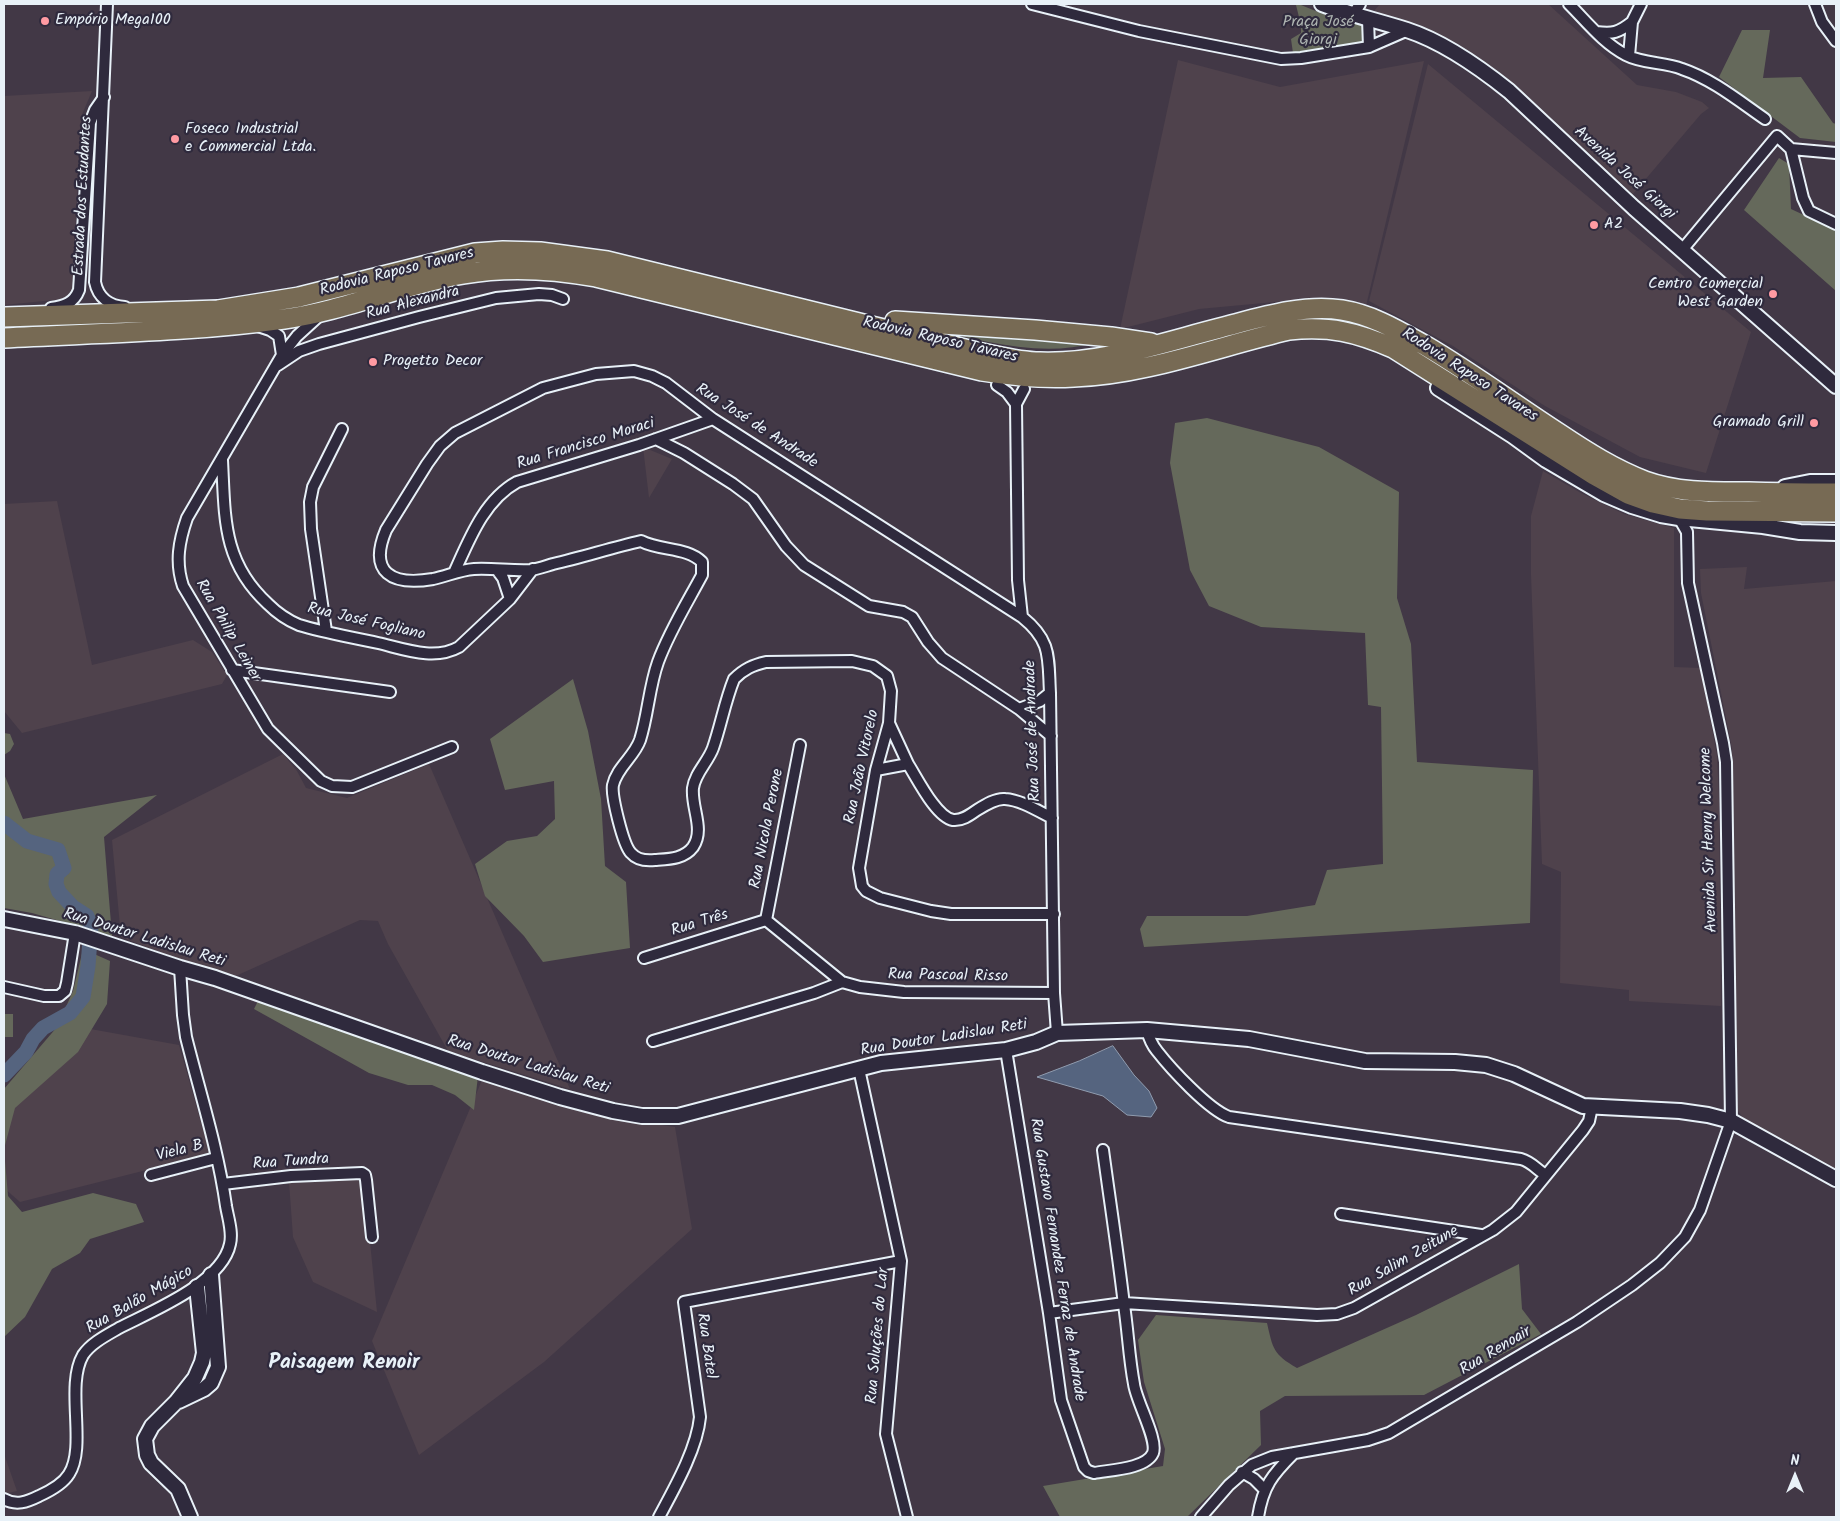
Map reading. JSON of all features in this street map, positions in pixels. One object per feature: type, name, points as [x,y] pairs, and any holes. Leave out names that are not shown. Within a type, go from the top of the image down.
[{"type":"highway","name":"Rodovia Raposo Tavares","points":[[4,315],[218,310],[308,295],[448,258],[475,253],[503,251],[540,252],[607,261],[977,352],[1039,362],[1098,358],[1159,345],[1279,312],[1316,309],[1341,310],[1366,316],[1389,325],[1455,364],[1596,457],[1646,481],[1699,492],[1836,493]]},
{"type":"highway","name":"Rodovia Raposo Tavares","points":[[4,338],[250,323],[285,319],[464,274],[531,269],[596,277],[871,345],[982,371],[1017,376],[1075,377],[1141,368],[1289,330],[1313,328],[1340,330],[1367,337],[1393,348],[1513,422],[1594,475],[1628,494],[1653,503],[1680,509],[1836,512]]},
{"type":"highway","points":[[831,316],[918,324],[967,325],[1035,330],[1112,337],[1159,345]]},
{"type":"highway","points":[[871,345],[919,364],[997,385],[1020,396],[1061,389],[1141,368]]},
{"type":"street","name":"Estrada dos Estudantes","points":[[107,4],[94,274],[96,288],[106,301],[119,306],[181,305],[218,310]]},
{"type":"street","points":[[1032,4],[1139,31],[1281,59],[1301,58],[1369,47],[1408,30]]},
{"type":"street","name":"Avenida José Giorgi","points":[[1322,4],[1356,9],[1368,19],[1408,30],[1436,43],[1488,74],[1509,91],[1588,166],[1836,386]]},
{"type":"street","points":[[1569,4],[1607,42],[1629,56],[1681,68],[1697,74],[1765,119]]},
{"type":"street","points":[[1629,56],[1632,22],[1641,4]]},
{"type":"street","points":[[1815,4],[1822,22],[1836,41]]},
{"type":"street","points":[[1368,19],[1369,47]]},
{"type":"street","points":[[1596,32],[1620,31],[1632,22]]},
{"type":"street","name":"Estrada dos Estudantes","points":[[4,315],[63,306],[69,304],[77,295],[81,281],[89,132],[92,116],[104,96]]},
{"type":"street","points":[[89,132],[102,133]]},
{"type":"street","points":[[1682,250],[1777,136],[1791,149],[1803,198],[1809,211],[1836,224]]},
{"type":"street","points":[[1791,149],[1836,153]]},
{"type":"street","name":"Rua Alexandra","points":[[276,367],[299,351],[319,344],[496,298],[539,294],[552,295],[563,299]]},
{"type":"street","name":"Rua Philip Leiner","points":[[325,310],[297,336],[282,355],[187,518],[182,532],[178,560],[179,573],[183,586],[268,729],[321,781],[332,786],[352,787],[452,747]]},
{"type":"street","points":[[250,323],[270,330],[278,336],[282,355]]},
{"type":"street","points":[[1393,348],[1424,378],[1513,436],[1546,460],[1619,501],[1654,513],[1679,518],[1763,526],[1800,532],[1836,533]]},
{"type":"street","name":"Rua José de Andrade","points":[[641,541],[533,570],[474,569],[413,581],[395,578],[386,573],[381,565],[379,555],[384,536],[427,464],[440,446],[455,433],[543,388],[596,374],[634,371],[652,376],[666,384],[713,419],[1022,617],[1036,628],[1043,638],[1049,664],[1054,993],[1057,1033]]},
{"type":"street","points":[[1020,396],[1018,580],[1022,617]]},
{"type":"street","name":"Rua Francisco Moraci","points":[[454,572],[471,536],[495,498],[505,488],[517,482],[656,439],[713,419]]},
{"type":"street","points":[[326,631],[311,529],[310,502],[313,487],[342,430]]},
{"type":"street","points":[[656,439],[684,453],[753,499],[786,546],[804,565],[862,602],[878,608],[903,612],[912,617],[942,658],[1019,708],[1051,736]]},
{"type":"street","name":"Rua José Fogliano","points":[[222,460],[225,521],[234,557],[257,594],[284,618],[298,624],[422,652],[439,654],[451,652],[459,647],[510,599],[533,570]]},
{"type":"street","points":[[1751,492],[1810,482],[1836,482]]},
{"type":"street","points":[[1679,518],[1687,532],[1698,520]]},
{"type":"street","name":"Avenida Sir Henry Welcome","points":[[1687,532],[1688,583],[1726,762],[1731,1121]]},
{"type":"street","name":"Rua João Vitorelo","points":[[641,541],[698,558],[702,562],[703,568],[702,575],[665,644],[657,663],[640,740],[613,782],[613,800],[626,844],[631,853],[639,859],[649,861],[678,858],[688,853],[694,846],[698,830],[693,799],[696,778],[713,748],[734,679],[742,671],[753,665],[766,662],[852,662],[873,666],[887,676],[890,683],[891,706],[889,723],[876,770],[859,868],[862,886],[880,898],[951,914],[1054,914]]},
{"type":"street","points":[[497,570],[503,578],[510,599]]},
{"type":"street","points":[[232,670],[390,692]]},
{"type":"street","points":[[1019,708],[1040,701],[1050,693]]},
{"type":"street","points":[[889,723],[908,764],[938,810],[945,817],[954,820],[962,819],[983,806],[1004,798],[1052,818]]},
{"type":"street","name":"Rua Nicola Perone","points":[[766,920],[800,745]]},
{"type":"street","points":[[876,770],[908,764]]},
{"type":"street","name":"Rua Doutor Ladislau Reti","points":[[4,919],[78,934],[214,978],[482,1072],[560,1097],[613,1111],[642,1116],[678,1116],[881,1063],[1006,1050],[1036,1042],[1057,1033],[1147,1030],[1249,1039],[1365,1060],[1455,1062],[1486,1065],[1514,1074],[1574,1102],[1592,1107],[1680,1111],[1731,1121],[1836,1179]]},
{"type":"street","name":"Rua Três","points":[[644,958],[766,920]]},
{"type":"street","name":"Rua Pascoal Risso","points":[[766,920],[842,982],[860,988],[896,992],[1054,993]]},
{"type":"street","points":[[4,987],[44,996],[59,996],[65,991],[78,934]]},
{"type":"street","name":"Rua Balão Mágico","points":[[4,1499],[17,1503],[28,1502],[49,1491],[62,1482],[70,1473],[76,1446],[76,1387],[79,1366],[90,1346],[197,1287],[211,1275],[227,1252],[230,1243],[223,1184],[186,1038],[180,968]]},
{"type":"street","points":[[652,1041],[814,993],[842,982]]},
{"type":"street","points":[[1147,1030],[1157,1051],[1205,1102],[1221,1114],[1248,1121],[1521,1159],[1530,1161],[1538,1171],[1546,1175]]},
{"type":"street","name":"Rua Gustavo Fernandez Ferraz de Andrade","points":[[1006,1050],[1049,1313],[1061,1400],[1084,1466],[1094,1473],[1140,1465],[1150,1458],[1154,1448],[1135,1392],[1124,1303]]},
{"type":"street","name":"Rua Soluções do Lar","points":[[860,1069],[901,1261],[886,1434],[907,1517]]},
{"type":"street","name":"Rua Salim Zeitune","points":[[1049,1313],[1124,1303],[1328,1316],[1354,1308],[1481,1235],[1493,1230],[1509,1218],[1584,1130],[1589,1121],[1592,1107]]},
{"type":"street","name":"Rua Renoair","points":[[1201,1517],[1228,1485],[1252,1465],[1272,1457],[1368,1440],[1389,1433],[1577,1322],[1632,1284],[1660,1263],[1685,1237],[1700,1210],[1731,1121]]},
{"type":"street","points":[[1103,1150],[1124,1303]]},
{"type":"street","name":"Viela B","points":[[151,1175],[216,1158]]},
{"type":"street","name":"Rua Tundra","points":[[223,1184],[291,1176],[365,1175],[372,1237]]},
{"type":"street","points":[[1341,1214],[1481,1235]]},
{"type":"street","name":"Rua Batel","points":[[659,1517],[673,1490],[698,1429],[700,1417],[684,1302],[901,1261]]},
{"type":"street","points":[[176,1402],[212,1383],[218,1367],[211,1275]]},
{"type":"street","points":[[190,1517],[178,1489],[151,1463],[145,1439],[148,1432],[195,1378],[202,1362],[204,1353],[197,1287]]},
{"type":"street","points":[[1258,1517],[1264,1489],[1276,1471],[1294,1453]]},
{"type":"street","points":[[1242,1472],[1254,1479],[1264,1489]]},
{"type":"shaded area","points":[[1380,4],[1548,4],[1637,85],[1676,92],[1702,102],[1709,108],[1701,114],[1633,194],[1498,71],[1451,42],[1374,11]]},
{"type":"shaded area","points":[[1178,60],[1280,87],[1424,61],[1366,306],[1296,300],[1199,309],[1120,329]]},
{"type":"shaded area","points":[[1428,64],[1751,332],[1706,473],[1640,457],[1545,406],[1453,346],[1369,301]]},
{"type":"shaded area","points":[[92,91],[81,117],[72,290],[64,299],[4,305],[4,96]]},
{"type":"shaded area","points":[[643,447],[672,459],[649,498]]},
{"type":"shaded area","points":[[1543,471],[1581,493],[1624,514],[1674,528],[1674,667],[1701,668],[1717,756],[1721,1006],[1629,1001],[1629,990],[1560,983],[1561,872],[1542,864],[1531,575],[1531,516]]},
{"type":"shaded area","points":[[57,501],[92,665],[193,640],[212,652],[227,675],[222,684],[22,733],[4,711],[4,504]]},
{"type":"shaded area","points":[[1747,567],[1744,589],[1836,581],[1836,1170],[1744,1119],[1738,1111],[1732,748],[1701,593],[1700,569]]},
{"type":"shaded area","points":[[283,754],[297,771],[306,788],[347,798],[429,764],[570,1089],[448,1051],[388,944],[378,921],[360,920],[229,979],[121,937],[112,840]]},
{"type":"shaded area","points":[[74,1026],[179,1045],[210,1154],[20,1202],[4,1188],[4,1127],[7,1108]]},
{"type":"shaded area","points":[[482,1080],[597,1115],[675,1127],[692,1229],[544,1362],[419,1455],[372,1341]]},
{"type":"shaded area","points":[[356,1177],[364,1181],[377,1312],[313,1282],[293,1237],[289,1182]]},
{"type":"shaded area","points":[[4,1454],[17,1491],[4,1494]]},
{"type":"green space","name":"Praça José Giorgi","points":[[1296,5],[1364,26],[1368,29],[1363,44],[1293,53],[1291,39],[1301,33]]},
{"type":"green space","points":[[1742,30],[1770,30],[1763,78],[1801,77],[1833,123],[1836,124],[1836,142],[1800,138],[1719,77]]},
{"type":"green space","points":[[1779,158],[1789,164],[1791,209],[1836,230],[1836,291],[1744,210]]},
{"type":"green space","points":[[926,328],[1019,338],[1095,343],[1053,349],[1031,348],[989,342]]},
{"type":"green space","points":[[1207,418],[1319,447],[1399,492],[1397,598],[1411,644],[1417,762],[1533,770],[1530,923],[1144,947],[1140,929],[1147,916],[1247,916],[1315,905],[1327,870],[1383,864],[1381,707],[1368,705],[1365,633],[1261,627],[1209,606],[1190,570],[1170,463],[1175,423]]},
{"type":"green space","points":[[573,679],[588,731],[601,799],[605,866],[626,882],[630,948],[543,962],[524,936],[485,896],[475,864],[507,841],[537,836],[555,819],[554,781],[505,790],[490,739]]},
{"type":"green space","points":[[4,733],[10,734],[14,744],[10,751],[4,755]]},
{"type":"green space","points":[[4,774],[23,819],[157,795],[104,837],[112,936],[32,913],[4,908]]},
{"type":"green space","points":[[83,949],[110,961],[107,1004],[78,1052],[15,1108],[4,1149],[4,1089],[57,1027],[73,991]]},
{"type":"green space","points":[[258,1001],[478,1076],[474,1110],[455,1095],[432,1085],[408,1085],[369,1073],[254,1009]]},
{"type":"green space","points":[[4,1014],[13,1014],[13,1037],[4,1037]]},
{"type":"green space","points":[[4,1149],[8,1196],[22,1212],[93,1193],[136,1204],[144,1222],[90,1239],[80,1253],[52,1269],[25,1317],[4,1337]]},
{"type":"green space","points":[[1519,1264],[1522,1309],[1541,1334],[1424,1395],[1285,1396],[1260,1411],[1261,1445],[1187,1517],[1060,1517],[1043,1486],[1163,1466],[1165,1449],[1144,1382],[1138,1340],[1156,1315],[1267,1323],[1275,1350],[1283,1359],[1297,1368],[1416,1315]]},
{"type":"water","points":[[1113,1046],[1134,1075],[1149,1091],[1157,1108],[1151,1117],[1127,1115],[1103,1096],[1037,1077],[1079,1061]]},
{"type":"waterway","points":[[4,823],[27,841],[58,850],[64,868],[57,874],[56,884],[59,892],[73,907],[87,916],[91,926],[83,997],[70,1013],[43,1028],[33,1039],[26,1052],[4,1075]]},
{"type":"place","name":"Empório Mega100","points":[[45,21]]},
{"type":"place","name":"Foseco Industrial e Commercial Ltda.","points":[[175,139]]},
{"type":"place","name":"A2","points":[[1594,225]]},
{"type":"place","name":"Centro Comercial West Garden","points":[[1773,294]]},
{"type":"place","name":"Progetto Decor","points":[[373,362]]},
{"type":"place","name":"Gramado Grill","points":[[1814,423]]},
{"type":"district","name":"Paisagem Renoir","points":[[344,1364]]}]
